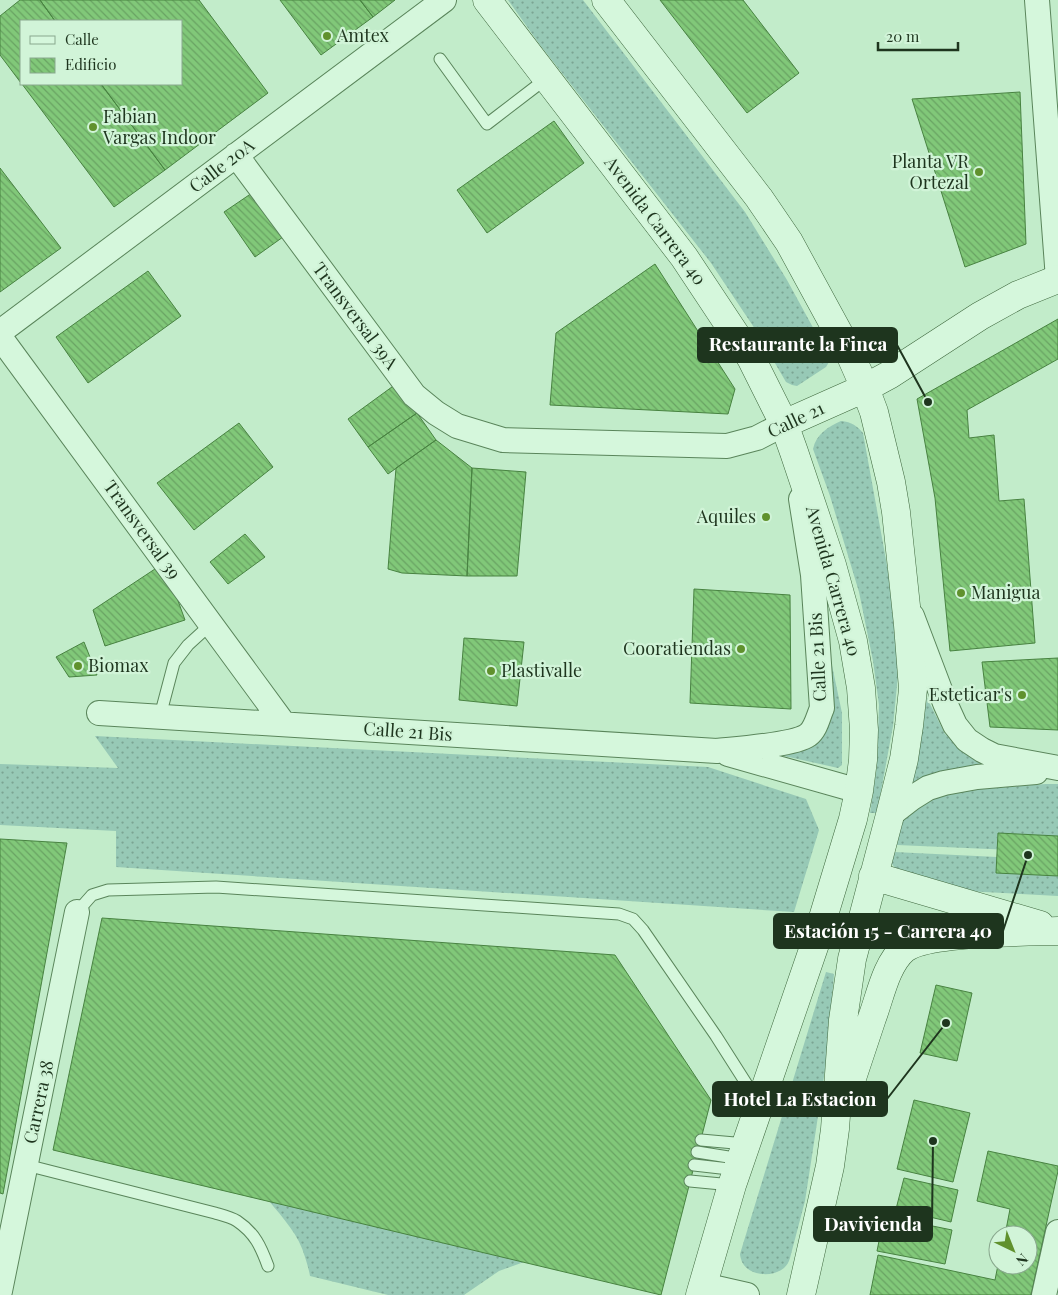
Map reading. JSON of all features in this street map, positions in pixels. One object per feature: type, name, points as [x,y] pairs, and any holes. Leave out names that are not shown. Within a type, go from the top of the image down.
[{"type":"main road","name":"Avenida Carrera 40","points":[[487,0],[684,257],[751,358],[784,424],[832,565],[854,641],[861,688],[864,730],[863,760],[853,819],[816,941],[740,1165],[701,1290]]},
{"type":"main road","points":[[606,0],[759,198],[789,242],[850,354],[865,388],[874,412],[891,482],[896,512],[913,689],[910,726],[904,759],[852,959],[843,1020],[835,1129],[830,1166],[801,1295]]},
{"type":"main road","name":"Calle 21","points":[[784,424],[865,388],[889,375],[980,316],[1018,296],[1058,279]]},
{"type":"main road","points":[[873,876],[1058,930]]},
{"type":"main road","points":[[835,1129],[886,978],[904,949],[913,944],[932,939],[1058,930]]},
{"type":"street","name":"Calle 20A","points":[[0,332],[444,0]]},
{"type":"street","points":[[1037,0],[1058,279]]},
{"type":"street","name":"Transversal 39A","points":[[236,155],[414,396],[457,426],[503,440]]},
{"type":"street","name":"Transversal 39","points":[[0,337],[284,724]]},
{"type":"street","name":"Calle 21","points":[[503,440],[727,446],[757,438],[784,424]]},
{"type":"street","name":"Calle 21 Bis","points":[[99,713],[716,751],[800,740],[814,728],[822,708],[813,575],[794,452]]},
{"type":"street","points":[[905,599],[945,703],[955,725],[967,740],[994,756],[1058,769]]},
{"type":"street","name":"Calle 21 Bis","points":[[716,751],[859,791]]},
{"type":"street","points":[[890,815],[928,788],[944,783],[1058,769]]},
{"type":"street","name":"Carrera 38","points":[[0,1291],[77,912]]},
{"type":"street","points":[[1044,1295],[1058,1232]]},
{"type":"street","points":[[701,1290],[747,1295]]},
{"type":"lane","points":[[440,59],[487,124],[547,78]]},
{"type":"lane","points":[[160,716],[174,663],[188,645],[211,624]]},
{"type":"lane","points":[[77,912],[92,896],[108,890],[216,887],[619,914],[633,919],[643,930],[716,1036],[760,1106]]},
{"type":"lane","points":[[740,1165],[699,1146],[740,1165]]},
{"type":"lane","points":[[26,1165],[236,1220],[252,1234],[262,1247],[268,1266]]},
{"type":"lane","points":[[694,1165],[740,1165]]},
{"type":"lane","points":[[690,1181],[740,1165]]},
{"type":"green space","points":[[508,0],[583,0],[745,212],[787,280],[828,355],[829,362],[826,367],[797,386],[786,382],[755,329],[711,263],[540,45]]},
{"type":"green space","points":[[841,421],[854,425],[863,433],[888,571],[894,621],[898,675],[893,726],[877,813],[870,813],[877,766],[879,705],[873,661],[859,592],[830,496],[813,449],[817,439],[823,432]]},
{"type":"green space","points":[[825,632],[842,713],[842,765],[838,768],[757,750],[810,739]]},
{"type":"green space","points":[[927,698],[945,734],[966,751],[992,764],[911,786]]},
{"type":"green space","points":[[95,736],[708,767],[806,799],[819,830],[794,912],[116,867],[116,831],[0,825],[0,764],[118,768]]},
{"type":"green space","points":[[1058,784],[1058,852],[897,845],[903,812],[919,798],[954,791]]},
{"type":"green space","points":[[894,852],[1058,860],[1058,896],[965,891],[905,881],[892,864]]},
{"type":"green space","points":[[826,972],[834,974],[828,1050],[805,1201],[787,1265],[773,1273],[755,1273],[745,1267],[740,1254]]},
{"type":"green space","points":[[269,1201],[524,1262],[499,1271],[464,1295],[388,1295],[310,1276],[299,1241]]},
{"type":"building","points":[[20,0],[40,0],[54,20],[20,20],[20,82],[0,55],[0,16]]},
{"type":"building","points":[[40,0],[199,0],[268,93],[165,170],[102,85],[182,85],[182,20],[54,20]]},
{"type":"building","name":"Amtex","points":[[280,0],[360,0],[373,17],[321,55]]},
{"type":"building","points":[[360,0],[395,0],[373,17]]},
{"type":"building","points":[[660,0],[743,0],[799,73],[747,113]]},
{"type":"building","name":"Fabian Vargas Indoor","points":[[23,85],[102,85],[165,170],[114,207]]},
{"type":"building","name":"Planta VR Ortezal","points":[[1020,92],[1026,244],[965,267],[912,99]]},
{"type":"building","points":[[554,121],[584,163],[487,233],[457,190]]},
{"type":"building","points":[[0,168],[61,248],[0,292]]},
{"type":"building","points":[[252,193],[283,237],[255,257],[224,212]]},
{"type":"building","points":[[655,264],[735,389],[728,414],[550,405],[556,333]]},
{"type":"building","points":[[148,271],[181,316],[88,383],[56,337]]},
{"type":"building","points":[[1058,319],[1058,359],[967,410],[969,438],[994,435],[999,501],[1024,499],[1035,643],[950,651],[935,498],[917,399]]},
{"type":"building","points":[[396,384],[417,413],[368,447],[348,419]]},
{"type":"building","points":[[417,413],[436,440],[388,474],[368,447]]},
{"type":"building","points":[[239,423],[273,467],[194,530],[157,483]]},
{"type":"building","points":[[436,440],[472,468],[467,576],[402,573],[388,569],[396,468]]},
{"type":"building","points":[[472,468],[526,472],[517,576],[467,576]]},
{"type":"building","points":[[245,534],[265,557],[228,584],[210,562]]},
{"type":"building","name":"Biomax","points":[[158,567],[177,598],[185,620],[105,646],[93,610]]},
{"type":"building","name":"Cooratiendas","points":[[694,589],[790,595],[791,709],[690,703]]},
{"type":"building","name":"Plastivalle","points":[[464,638],[524,642],[517,706],[459,700]]},
{"type":"building","name":"Biomax","points":[[84,642],[97,675],[69,677],[56,657]]},
{"type":"building","name":"Esteticar's","points":[[1058,658],[1058,730],[990,727],[982,662]]},
{"type":"building","points":[[998,833],[1058,836],[1058,876],[996,873]]},
{"type":"building","points":[[0,839],[67,843],[3,1194],[0,1193]]},
{"type":"building","points":[[102,918],[615,955],[711,1100],[661,1295],[53,1150]]},
{"type":"building","points":[[936,985],[972,993],[957,1061],[920,1053]]},
{"type":"building","points":[[914,1100],[970,1113],[953,1182],[897,1169]]},
{"type":"building","points":[[988,1151],[1058,1166],[1038,1263],[1038,1225],[1007,1225],[1010,1209],[977,1201]]},
{"type":"building","points":[[904,1178],[958,1190],[951,1222],[896,1209]]},
{"type":"building","points":[[884,1216],[952,1230],[945,1264],[877,1251]]},
{"type":"building","points":[[878,1255],[995,1280],[996,1275],[1035,1275],[1031,1295],[870,1295]]},
{"type":"place","name":"Amtex","points":[[327,36]]},
{"type":"place","name":"Fabian Vargas Indoor","points":[[93,127]]},
{"type":"place","name":"Planta VR Ortezal","points":[[979,172]]},
{"type":"place","name":"Restaurante la Finca","points":[[928,402]]},
{"type":"place","name":"Aquiles","points":[[766,517]]},
{"type":"place","name":"Manigua","points":[[961,593]]},
{"type":"place","name":"Cooratiendas","points":[[741,649]]},
{"type":"place","name":"Biomax","points":[[78,666]]},
{"type":"place","name":"Plastivalle","points":[[491,671]]},
{"type":"place","name":"Esteticar's","points":[[1022,695]]},
{"type":"place","name":"Estación 15 - Carrera 40","points":[[1028,855]]},
{"type":"place","name":"Hotel La Estacion","points":[[946,1023]]},
{"type":"place","name":"Davivienda","points":[[933,1141]]}]
